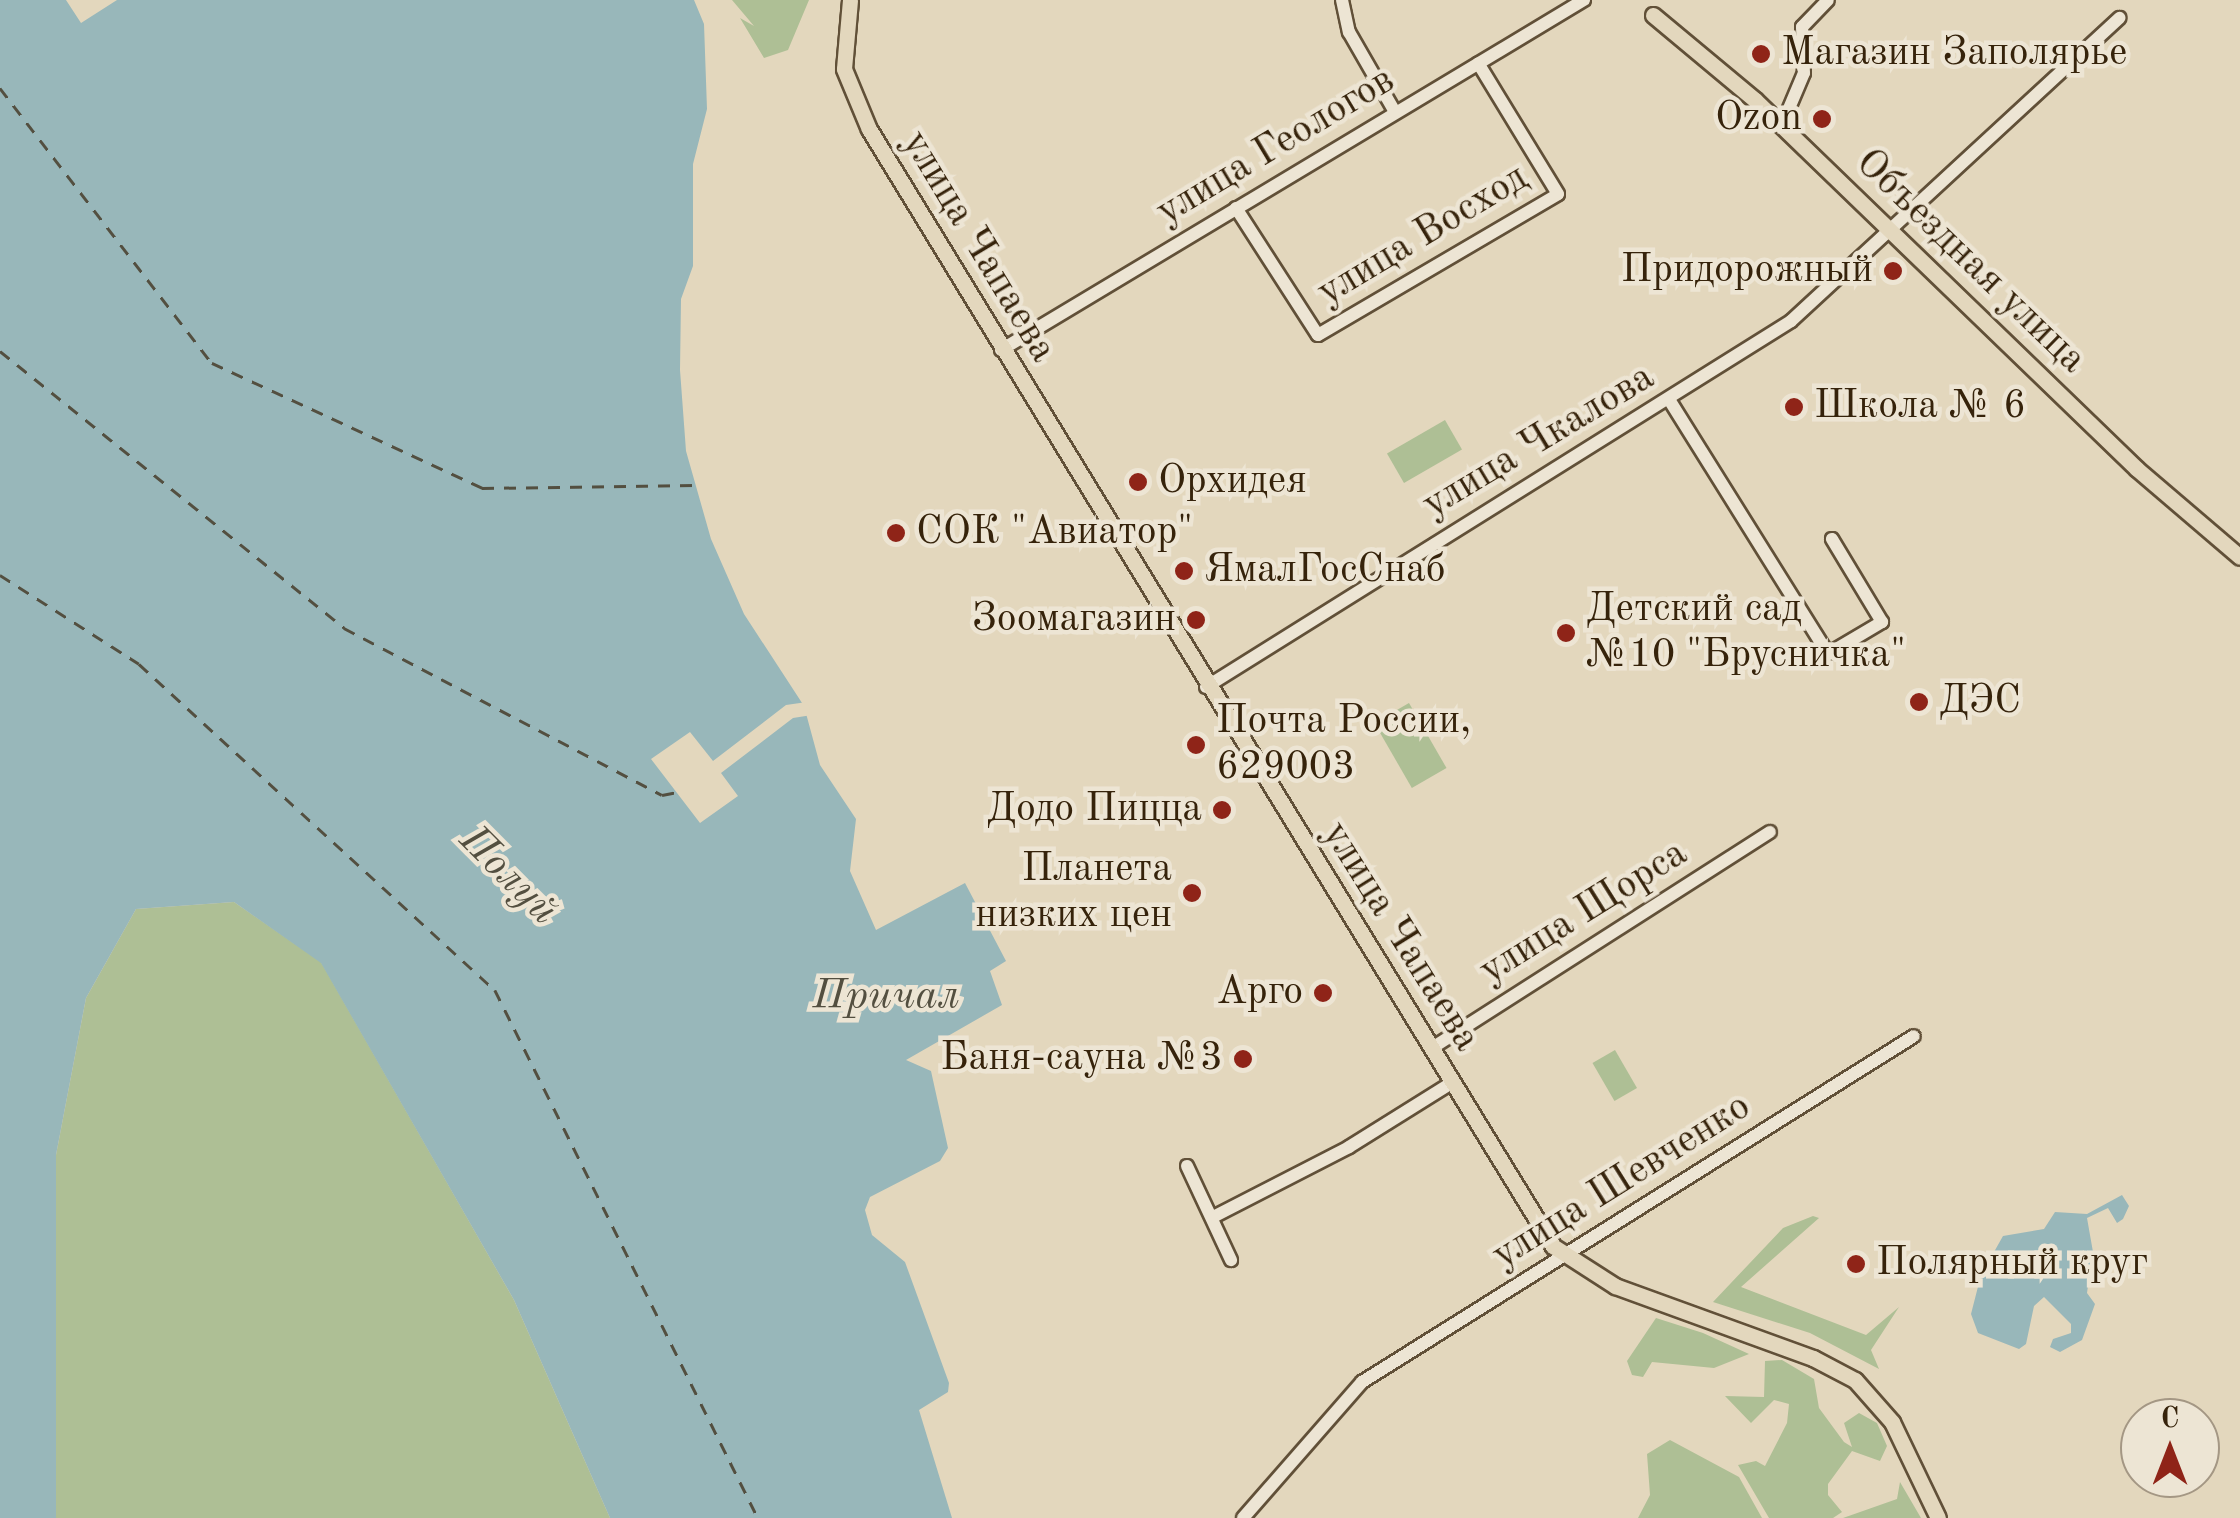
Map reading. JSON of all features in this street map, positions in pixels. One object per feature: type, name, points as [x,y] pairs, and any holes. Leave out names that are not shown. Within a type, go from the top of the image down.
[{"type":"main road","name":"улица Чапаева","points":[[850,0],[842,44],[849,88],[1001,350],[1206,687],[1564,1257]]},
{"type":"main road","name":"Объездная улица","points":[[1653,14],[1782,125],[2137,469],[2240,556]]},
{"type":"main road","points":[[1564,1257],[1638,1295],[1813,1358],[1855,1380],[1892,1422],[1938,1518]]},
{"type":"street","points":[[1342,0],[1348,32],[1395,112]]},
{"type":"street","name":"улица Геологов","points":[[1001,350],[1584,0]]},
{"type":"street","points":[[1782,125],[1804,73],[1802,27],[1828,0]]},
{"type":"street","name":"улица Чкалова","points":[[1206,687],[1791,321],[2120,18]]},
{"type":"street","name":"улица Восход","points":[[1236,208],[1318,335],[1558,194],[1478,63]]},
{"type":"street","points":[[1670,400],[1828,654],[1882,622],[1832,539]]},
{"type":"street","name":"улица Щорса","points":[[1432,1048],[1770,832]]},
{"type":"street","name":"улица Шевченко","points":[[1243,1518],[1362,1382],[1914,1036]]},
{"type":"street","points":[[1214,1216],[1349,1148],[1452,1082]]},
{"type":"street","points":[[1187,1166],[1214,1216],[1231,1260]]},
{"type":"green space","points":[[732,0],[809,0],[788,50],[764,58],[740,18],[754,26]]},
{"type":"green space","points":[[1445,420],[1462,449],[1404,483],[1387,454]]},
{"type":"green space","points":[[1409,703],[1446,768],[1412,788],[1374,723]]},
{"type":"green space","points":[[234,902],[321,962],[514,1300],[610,1518],[56,1518],[56,1155],[86,998],[136,909]]},
{"type":"green space","points":[[1615,1050],[1637,1088],[1614,1101],[1592,1063]]},
{"type":"green space","points":[[1813,1216],[1819,1218],[1741,1287],[1866,1335],[1899,1307],[1871,1350],[1879,1369],[1810,1333],[1713,1302],[1783,1228]]},
{"type":"green space","points":[[1656,1318],[1749,1354],[1714,1368],[1652,1362],[1643,1377],[1632,1375],[1627,1361]]},
{"type":"green space","points":[[1782,1360],[1814,1379],[1819,1408],[1844,1442],[1852,1447],[1844,1423],[1859,1413],[1877,1423],[1887,1446],[1880,1461],[1852,1451],[1828,1484],[1828,1495],[1842,1512],[1833,1518],[1769,1518],[1738,1465],[1756,1461],[1765,1466],[1787,1423],[1789,1404],[1774,1400],[1751,1423],[1725,1396],[1764,1397],[1765,1361]]},
{"type":"green space","points":[[1670,1440],[1739,1477],[1762,1518],[1638,1518],[1650,1495],[1647,1454]]},
{"type":"green space","points":[[1900,1482],[1921,1518],[1843,1518],[1897,1499]]},
{"type":"water","points":[[0,0],[66,0],[81,23],[117,0],[694,0],[704,24],[707,109],[693,164],[693,266],[681,299],[680,370],[686,451],[711,539],[744,614],[804,706],[820,765],[856,819],[850,871],[876,930],[965,883],[1006,961],[990,971],[1002,1005],[906,1060],[931,1071],[948,1148],[940,1161],[870,1197],[865,1210],[872,1235],[905,1262],[949,1383],[948,1392],[919,1410],[952,1518],[610,1518],[514,1300],[321,963],[234,902],[136,909],[86,998],[56,1155],[56,1518],[0,1518]]},
{"type":"water","points":[[2122,1195],[2129,1206],[2117,1223],[2108,1208],[2087,1218],[2093,1252],[2087,1293],[2095,1304],[2082,1340],[2060,1352],[2050,1347],[2053,1339],[2071,1333],[2071,1324],[2044,1297],[2034,1306],[2026,1344],[2019,1349],[1978,1333],[1971,1314],[1981,1275],[2003,1236],[2044,1229],[2055,1212],[2087,1214]]},
{"type":"pier","points":[[807,702],[812,715],[793,718],[721,773],[738,796],[700,823],[651,759],[690,732],[713,761],[786,705]]},
{"type":"ferry route","points":[[0,88],[212,363],[482,488],[695,485]]},
{"type":"ferry route","points":[[0,351],[344,628],[662,795],[683,791]]},
{"type":"ferry route","points":[[0,575],[139,664],[495,990],[758,1518]]},
{"type":"place","name":"Магазин Заполярье","points":[[1761,54]]},
{"type":"place","name":"Ozon","points":[[1822,119]]},
{"type":"place","name":"Придорожный","points":[[1893,271]]},
{"type":"place","name":"Школа № 6","points":[[1794,407]]},
{"type":"place","name":"Орхидея","points":[[1138,482]]},
{"type":"place","name":"СОК \"Авиатор\"","points":[[896,533]]},
{"type":"place","name":"ЯмалГосСнаб","points":[[1184,571]]},
{"type":"place","name":"Зоомагазин","points":[[1196,620]]},
{"type":"place","name":"Детский сад №10 \"Брусничка\"","points":[[1566,633]]},
{"type":"place","name":"ДЭС","points":[[1919,702]]},
{"type":"place","name":"Почта России, 629003","points":[[1196,745]]},
{"type":"place","name":"Додо Пицца","points":[[1222,810]]},
{"type":"place","name":"Планета низких цен","points":[[1192,893]]},
{"type":"place","name":"Арго","points":[[1323,993]]},
{"type":"place","name":"Баня-сауна №3","points":[[1243,1059]]},
{"type":"place","name":"Полярный круг","points":[[1856,1264]]},
{"type":"water label","name":"Полуй","points":[[508,876]]},
{"type":"water label","name":"Причал","points":[[886,997]]}]
